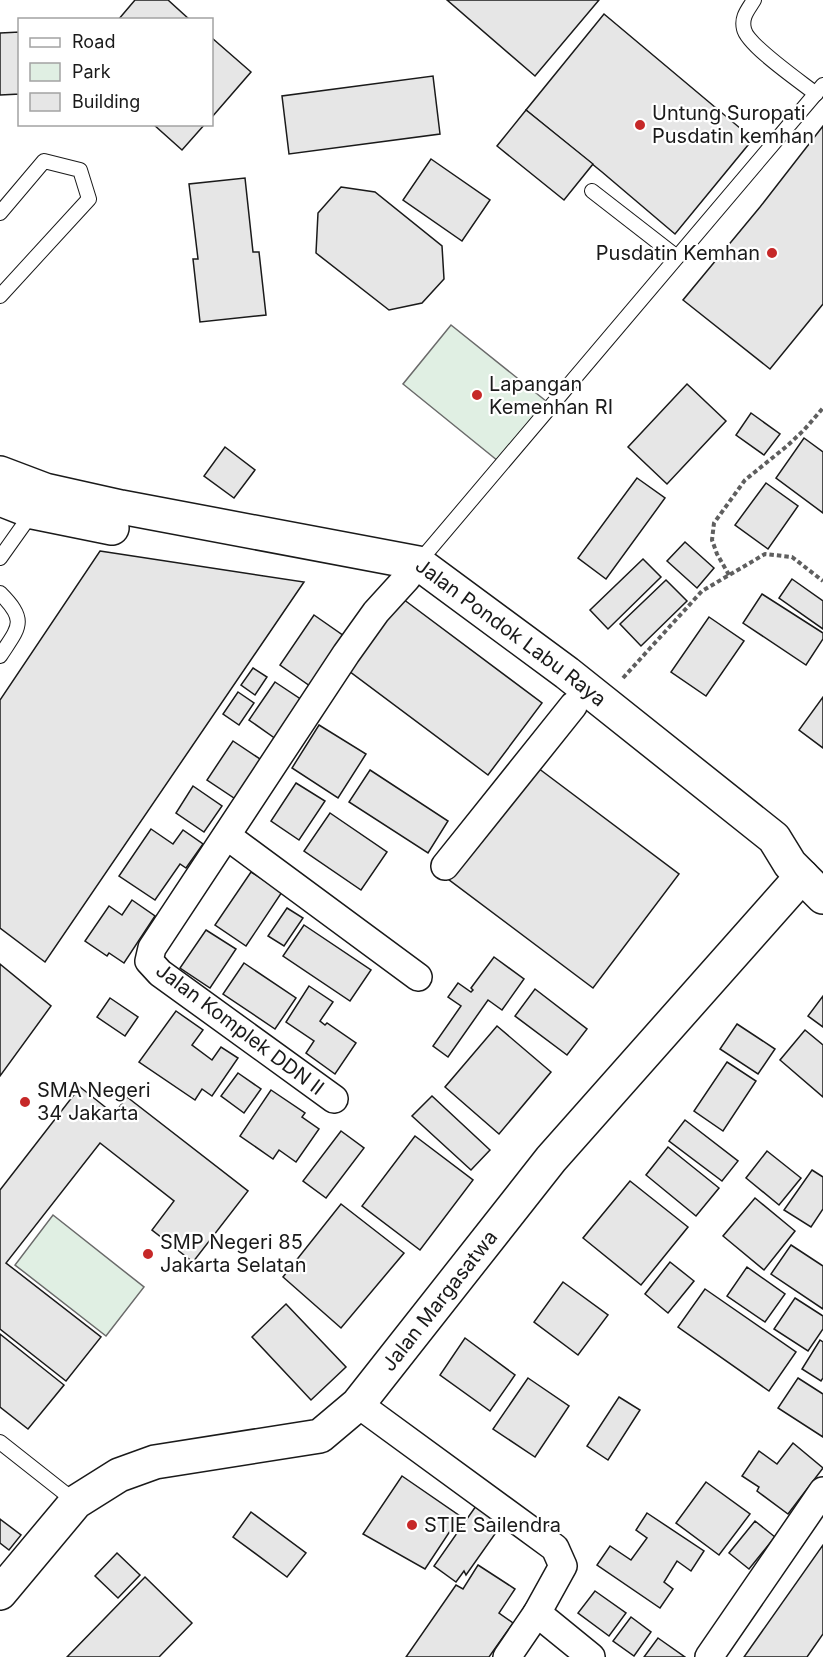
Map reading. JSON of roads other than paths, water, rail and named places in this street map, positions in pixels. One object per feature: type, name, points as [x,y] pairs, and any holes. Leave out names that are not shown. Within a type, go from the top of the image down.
[{"type":"main road","name":"Jalan Pondok Labu Raya","points":[[3,486],[39,501],[122,507],[412,571],[574,692],[734,819],[774,838],[794,873]]},
{"type":"main road","name":"Jalan Margasatwa","points":[[0,1593],[76,1502],[119,1476],[155,1462],[320,1436],[358,1404],[551,1159],[794,873]]},
{"type":"street","name":"Jalan Komplek DDN II","points":[[334,1099],[160,973],[149,961],[152,948],[346,654],[376,612],[412,571]]},
{"type":"street","points":[[445,866],[574,692]]},
{"type":"street","points":[[227,836],[418,977]]},
{"type":"street","points":[[358,1404],[555,1548],[563,1566],[537,1613],[507,1657]]},
{"type":"street","points":[[709,1657],[823,1491]]},
{"type":"street","points":[[537,1613],[591,1657]]},
{"type":"lane","points":[[412,571],[820,89],[755,46],[744,32],[743,16],[754,0]]},
{"type":"lane","points":[[0,213],[44,161],[80,170],[89,199],[0,296]]},
{"type":"lane","points":[[592,191],[677,257]]},
{"type":"lane","points":[[0,558],[39,501]]},
{"type":"lane","points":[[0,593],[17,613],[17,630],[0,656]]},
{"type":"lane","points":[[0,1443],[76,1502]]},
{"type":"place","name":"Untung Suropati Pusdatin kemhan","points":[[640,125]]},
{"type":"place","name":"Pusdatin Kemhan","points":[[772,253]]},
{"type":"place","name":"Lapangan Kemenhan RI","points":[[477,395]]},
{"type":"place","name":"SMA Negeri 34 Jakarta","points":[[25,1102]]},
{"type":"place","name":"SMP Negeri 85 Jakarta Selatan","points":[[148,1254]]},
{"type":"place","name":"STIE Sailendra","points":[[412,1525]]}]
